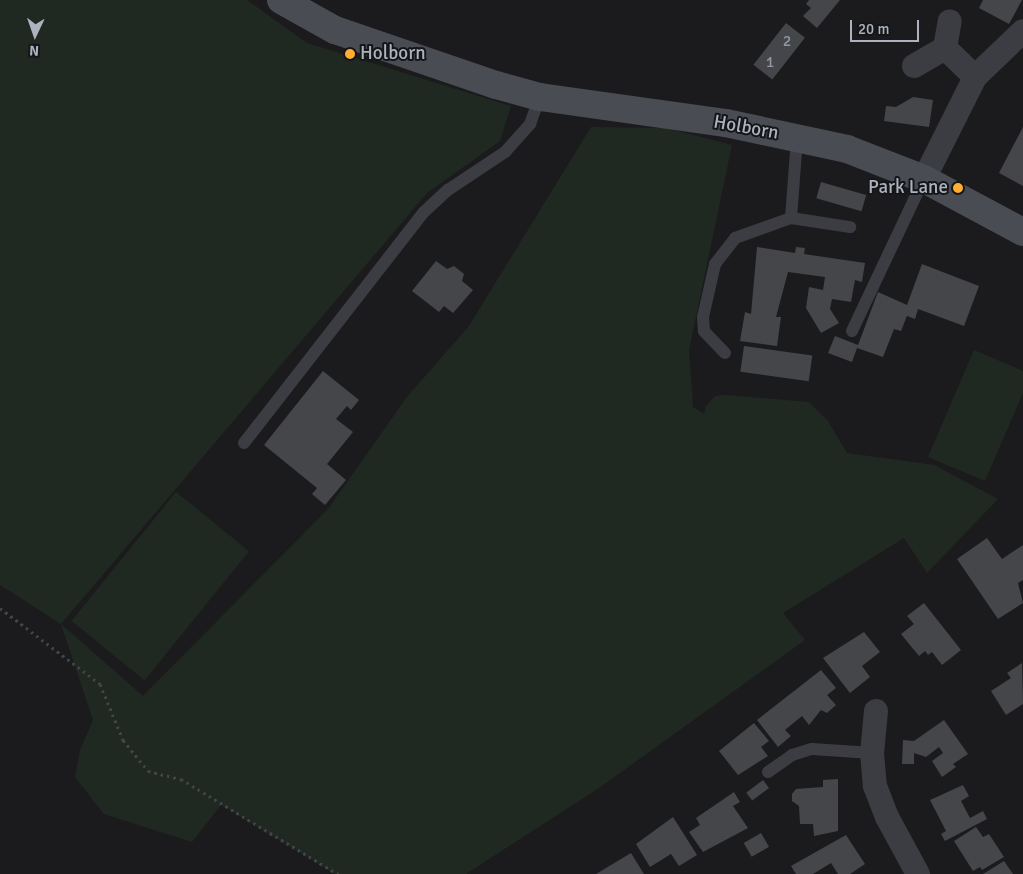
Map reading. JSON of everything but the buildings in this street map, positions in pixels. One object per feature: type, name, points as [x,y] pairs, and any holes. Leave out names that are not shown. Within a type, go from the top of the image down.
[{"type":"street","name":"Holborn","points":[[281,0],[335,30],[496,86],[540,97],[726,123],[846,149],[924,179],[1023,232]]},
{"type":"street","points":[[914,66],[944,48],[950,21]]},
{"type":"street","points":[[924,179],[974,77],[1023,31]]},
{"type":"street","points":[[944,48],[974,77]]},
{"type":"street","points":[[876,711],[872,753],[875,786],[887,817],[918,874]]},
{"type":"lane","points":[[244,443],[424,212],[448,190],[505,152],[530,124],[540,97]]},
{"type":"lane","points":[[791,218],[797,138]]},
{"type":"lane","points":[[852,331],[924,179]]},
{"type":"lane","points":[[725,353],[704,331],[715,264],[735,238],[791,218],[850,227]]},
{"type":"lane","points":[[768,772],[792,755],[812,749],[872,753]]},
{"type":"path","points":[[0,608],[100,684],[123,740],[148,771],[181,778],[338,874]]},
{"type":"shaded area","points":[[0,0],[247,0],[307,43],[511,106],[500,141],[427,193],[61,624],[0,585]]},
{"type":"shaded area","points":[[591,127],[666,128],[732,145],[689,350],[693,407],[704,414],[706,406],[715,396],[726,395],[809,402],[828,421],[847,453],[934,465],[998,499],[927,573],[904,538],[783,613],[805,640],[599,788],[466,874],[335,874],[221,805],[192,842],[104,814],[75,777],[80,750],[93,720],[61,624],[143,696],[328,509],[407,397],[469,326]]},
{"type":"shaded area","points":[[974,350],[1023,371],[1023,393],[985,481],[928,457]]},
{"type":"shaded area","points":[[176,492],[249,551],[145,680],[72,621]]},
{"type":"place","name":"Holborn","points":[[350,54]]},
{"type":"place","name":"Park Lane","points":[[958,188]]}]
